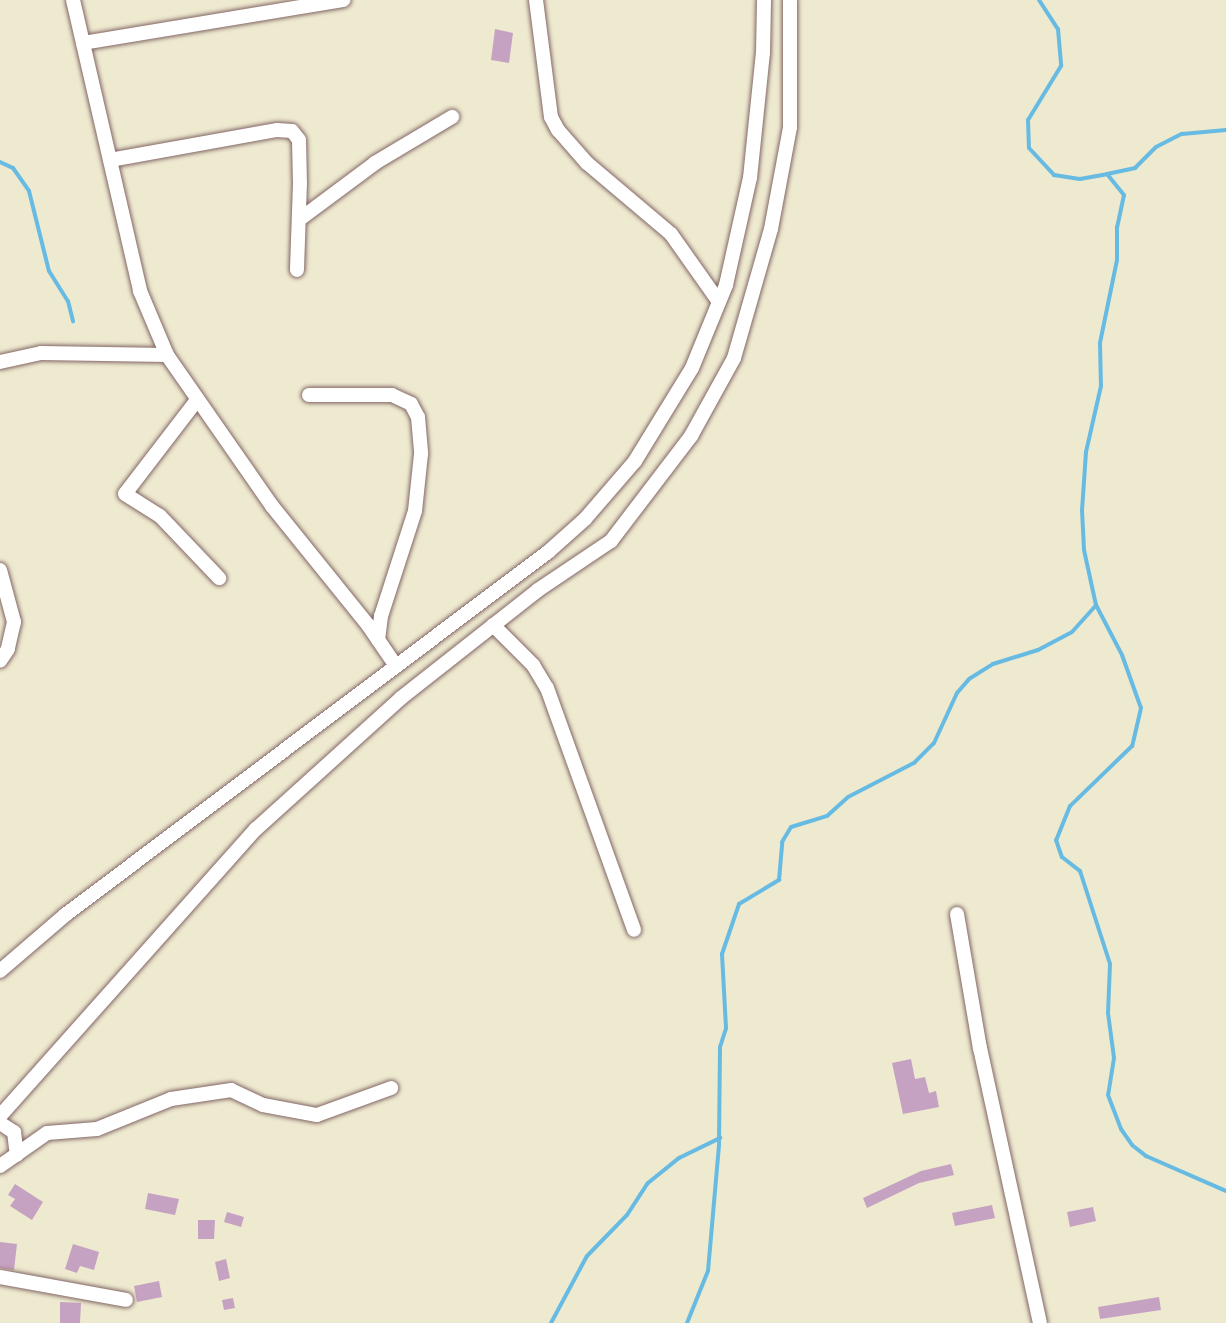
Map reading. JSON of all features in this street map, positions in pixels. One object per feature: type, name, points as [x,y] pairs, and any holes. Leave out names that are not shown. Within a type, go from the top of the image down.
[{"type":"street","points":[[74,0],[140,291],[167,356],[272,506],[396,666]]},
{"type":"street","points":[[83,43],[343,0]]},
{"type":"street","points":[[536,0],[551,117],[558,130],[587,163],[670,234],[719,302]]},
{"type":"street","points":[[0,970],[64,915],[548,552],[603,500],[658,428],[692,368],[719,302],[739,235],[750,178],[763,53],[764,0]]},
{"type":"street","points":[[0,1116],[256,829],[401,698],[493,625],[612,541],[691,436],[734,358],[771,229],[790,127],[790,0]]},
{"type":"street","points":[[300,219],[375,163],[452,117]]},
{"type":"street","points":[[110,160],[277,130],[292,132],[299,140],[300,219],[297,270]]},
{"type":"street","points":[[0,362],[41,352],[167,356]]},
{"type":"street","points":[[309,395],[392,395],[411,404],[418,417],[421,454],[415,511],[381,616],[378,640]]},
{"type":"street","points":[[197,400],[125,494],[160,516],[219,578]]},
{"type":"street","points":[[0,570],[14,622],[8,648],[0,661]]},
{"type":"street","points":[[493,625],[533,666],[547,688],[634,930]]},
{"type":"street","points":[[957,914],[983,1060],[1040,1323]]},
{"type":"street","points":[[0,1166],[47,1133],[96,1129],[171,1099],[217,1090],[236,1091],[263,1105],[317,1115],[391,1088]]},
{"type":"street","points":[[0,1123],[14,1132],[17,1155]]},
{"type":"street","points":[[0,1277],[126,1300]]},
{"type":"building","points":[[495,29],[513,33],[509,63],[491,60]]},
{"type":"building","points":[[911,1059],[915,1079],[925,1077],[929,1093],[936,1091],[939,1107],[903,1114],[892,1063]]},
{"type":"building","points":[[951,1164],[954,1175],[919,1183],[867,1208],[863,1198],[921,1171]]},
{"type":"building","points":[[15,1184],[43,1202],[32,1220],[10,1206],[15,1199],[8,1195]]},
{"type":"building","points":[[148,1193],[179,1199],[175,1215],[145,1209]]},
{"type":"building","points":[[992,1205],[995,1218],[955,1226],[952,1213]]},
{"type":"building","points":[[1093,1207],[1096,1221],[1070,1227],[1067,1212]]},
{"type":"building","points":[[227,1212],[244,1217],[241,1227],[224,1222]]},
{"type":"building","points":[[198,1220],[215,1220],[214,1239],[198,1239]]},
{"type":"building","points":[[0,1242],[17,1244],[14,1270],[0,1268]]},
{"type":"building","points":[[73,1244],[99,1252],[94,1270],[80,1266],[77,1273],[65,1269]]},
{"type":"building","points":[[226,1259],[230,1278],[219,1281],[215,1262]]},
{"type":"building","points":[[159,1281],[162,1297],[137,1302],[134,1286]]},
{"type":"building","points":[[1159,1297],[1161,1310],[1100,1319],[1098,1307]]},
{"type":"building","points":[[233,1298],[235,1308],[224,1310],[222,1300]]},
{"type":"building","points":[[60,1302],[81,1303],[80,1323],[60,1323]]},
{"type":"waterway","points":[[1039,0],[1058,29],[1061,66],[1028,120],[1029,148],[1054,175],[1080,179],[1107,174],[1124,195],[1117,227],[1117,260],[1100,343],[1101,386],[1086,452],[1082,510],[1084,550],[1096,605],[1122,655],[1141,708],[1132,746],[1070,806],[1056,840],[1062,857],[1080,871],[1110,964],[1108,1013],[1114,1058],[1108,1095],[1121,1129],[1132,1145],[1146,1156],[1226,1191]]},
{"type":"waterway","points":[[1107,174],[1135,168],[1156,147],[1182,134],[1226,130]]},
{"type":"waterway","points":[[0,162],[13,168],[29,191],[49,271],[68,301],[73,321]]},
{"type":"waterway","points":[[687,1323],[708,1271],[719,1144],[720,1047],[726,1028],[722,954],[739,904],[779,880],[782,842],[791,827],[827,816],[848,797],[914,763],[934,743],[957,693],[969,679],[993,664],[1038,650],[1072,632],[1096,605]]},
{"type":"waterway","points":[[551,1323],[587,1256],[627,1215],[648,1183],[679,1158],[720,1138]]}]
